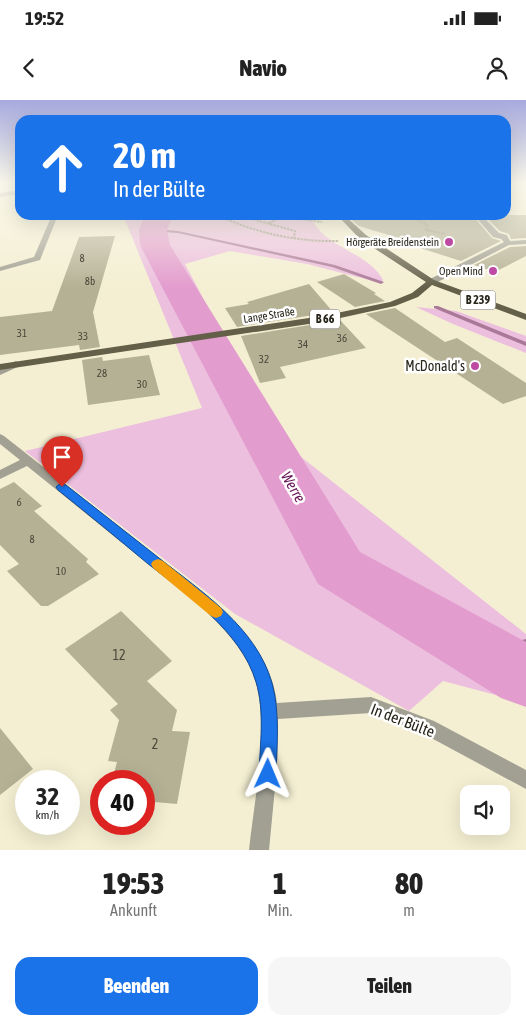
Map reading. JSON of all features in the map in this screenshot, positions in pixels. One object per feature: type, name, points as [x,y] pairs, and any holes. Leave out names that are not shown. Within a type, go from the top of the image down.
[{"type":"main road","points":[[345,220],[363,238],[431,282]]},
{"type":"main road","name":"Lange Straße","points":[[0,367],[322,320],[392,304],[411,297],[431,282]]},
{"type":"main road","name":"B 239","points":[[431,282],[525,316]]},
{"type":"street","points":[[0,269],[36,258],[53,220]]},
{"type":"street","points":[[482,220],[496,235],[504,237],[508,243]]},
{"type":"street","name":"Lange Straße","points":[[431,282],[463,264],[508,243],[526,242]]},
{"type":"street","points":[[0,372],[16,364]]},
{"type":"street","points":[[0,438],[205,602],[232,626],[264,682],[269,712],[268,774],[259,850]]},
{"type":"street","points":[[0,475],[28,461]]},
{"type":"street","name":"In der Bülte","points":[[269,712],[371,705],[428,727],[526,780]]},
{"type":"path","points":[[228,220],[238,226],[294,238],[339,242]]},
{"type":"path","points":[[258,220],[295,231],[294,238]]},
{"type":"path","points":[[269,223],[276,220]]},
{"type":"path","points":[[306,220],[322,222]]},
{"type":"path","points":[[418,220],[427,225],[426,230],[445,234]]},
{"type":"shaded area","points":[[125,220],[313,220],[324,235],[367,262],[376,270],[383,280],[381,283],[307,264],[230,251],[185,264],[277,438],[526,634],[526,703],[443,681],[409,711],[235,614],[25,451],[202,408]]},
{"type":"shaded area","points":[[416,307],[456,311],[526,336],[526,353],[453,324]]},
{"type":"building","points":[[511,217],[526,217],[526,238],[511,239],[509,234],[500,231],[489,220],[511,220]]},
{"type":"building","points":[[352,220],[476,220],[492,238],[501,241],[461,261],[398,241],[402,239],[359,226]]},
{"type":"building","points":[[115,236],[93,312],[100,347],[80,350],[79,345],[0,355],[0,317],[52,311],[79,237]]},
{"type":"building","points":[[526,246],[526,256],[495,272],[474,265],[510,247]]},
{"type":"building","points":[[344,274],[376,293],[374,294],[385,301],[355,307],[317,282]]},
{"type":"building","points":[[309,284],[333,312],[237,327],[225,308],[249,304],[247,302]]},
{"type":"building","name":"McDonald's","points":[[395,308],[445,342],[457,338],[526,383],[526,396],[503,404],[366,314]]},
{"type":"building","points":[[340,320],[366,348],[280,367],[286,378],[260,383],[241,336]]},
{"type":"building","points":[[149,355],[160,395],[88,405],[82,360],[102,357],[103,361]]},
{"type":"building","points":[[14,482],[42,506],[34,511],[88,559],[86,562],[99,574],[48,606],[41,606],[7,571],[19,564],[0,545],[0,489]]},
{"type":"building","points":[[121,611],[172,661],[147,681],[177,710],[172,731],[190,732],[177,804],[155,802],[155,770],[115,770],[117,762],[108,761],[119,720],[110,710],[118,704],[65,649]]},
{"type":"building","points":[[0,728],[33,769],[15,770],[15,783],[0,795]]},
{"type":"waterway","name":"Werre","points":[[157,220],[153,230],[155,245],[339,568],[526,677]]},
{"type":"waterway","points":[[153,230],[178,232],[333,266],[381,282]]},
{"type":"waterway","points":[[436,307],[526,344]]},
{"type":"waterway","points":[[487,654],[526,644]]},
{"type":"slow traffic","points":[[158,564],[216,612]]},
{"type":"place","name":"Hörgeräte Breidenstein","points":[[449,242]]},
{"type":"place","name":"Open Mind","points":[[493,271]]},
{"type":"place","name":"McDonald's","points":[[475,366]]},
{"type":"route","points":[[62,487],[232,626],[264,682],[269,712],[268,774]]}]
